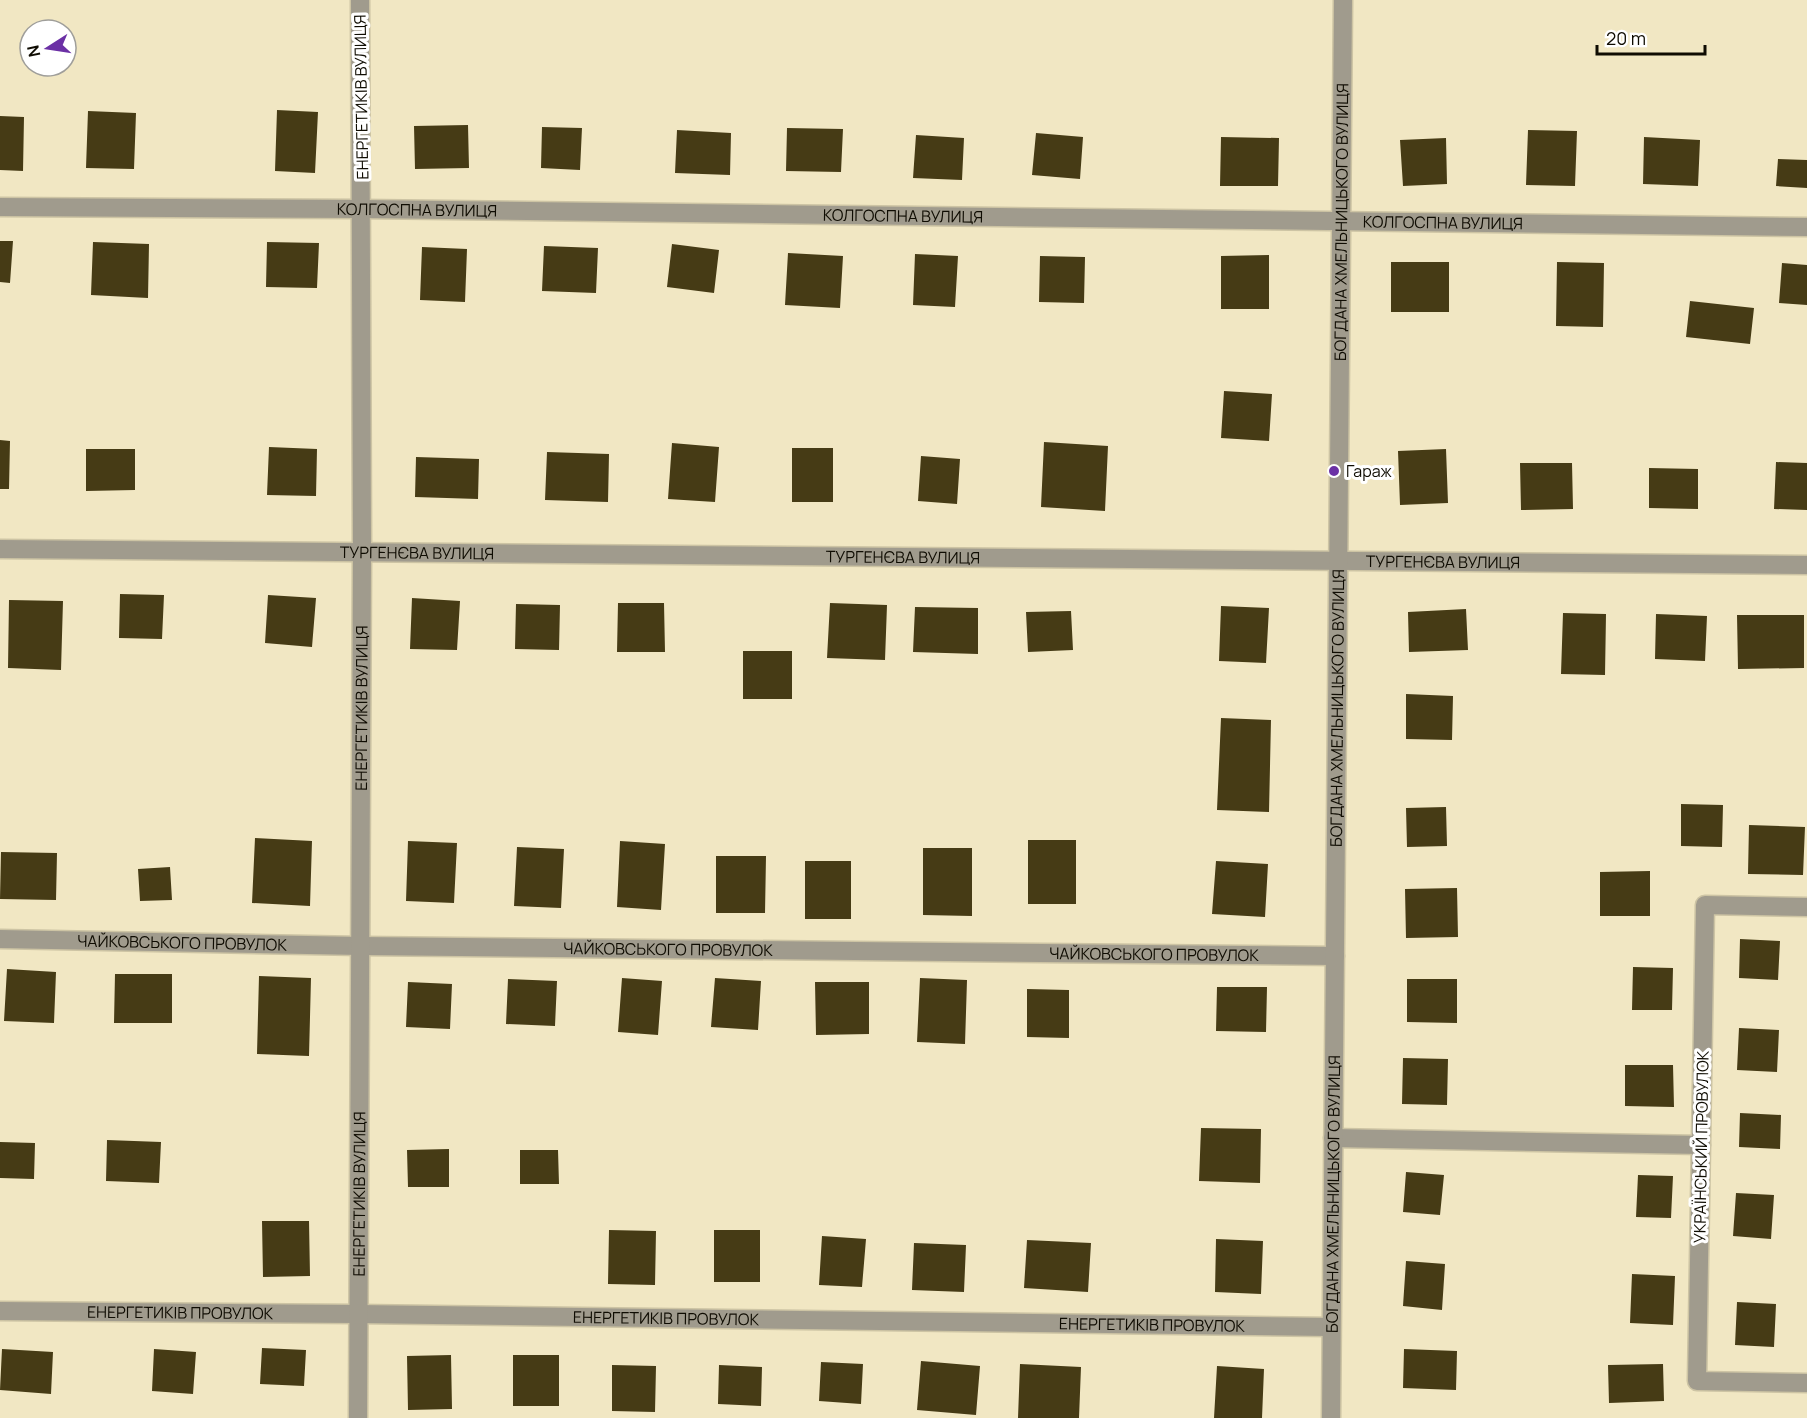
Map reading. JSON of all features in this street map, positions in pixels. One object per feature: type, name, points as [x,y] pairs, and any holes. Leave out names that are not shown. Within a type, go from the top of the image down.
[{"type":"street","name":"ЕНЕРГЕТИКІВ ВУЛИЦЯ","points":[[358,1418],[363,552],[360,0]]},
{"type":"street","name":"БОГДАНА ХМЕЛЬНИЦЬКОГО ВУЛИЦЯ","points":[[1331,1418],[1343,0]]},
{"type":"street","name":"КОЛГОСПНА ВУЛИЦЯ","points":[[0,207],[362,209],[1807,226]]},
{"type":"street","name":"ТУРГЕНЄВА ВУЛИЦЯ","points":[[0,549],[1807,565]]},
{"type":"street","name":"УКРАЇНСЬКИЙ ПРОВУЛОК","points":[[1807,907],[1705,905],[1697,1381],[1807,1383]]},
{"type":"street","name":"ЧАЙКОВСЬКОГО ПРОВУЛОК","points":[[0,939],[361,946],[1335,956]]},
{"type":"street","points":[[1333,1138],[1701,1144]]},
{"type":"street","name":"ЕНЕРГЕТИКІВ ПРОВУЛОК","points":[[0,1311],[1331,1327]]},
{"type":"building","points":[[277,110],[318,112],[315,173],[275,171]]},
{"type":"building","points":[[88,111],[136,113],[134,169],[86,168]]},
{"type":"building","points":[[0,116],[24,117],[23,171],[0,170]]},
{"type":"building","points":[[468,125],[469,168],[415,169],[414,126]]},
{"type":"building","points":[[542,127],[582,128],[580,170],[541,168]]},
{"type":"building","points":[[787,128],[843,129],[841,172],[786,171]]},
{"type":"building","points":[[677,130],[731,133],[730,175],[675,173]]},
{"type":"building","points":[[1528,130],[1577,131],[1575,186],[1526,185]]},
{"type":"building","points":[[1036,133],[1083,137],[1080,179],[1032,175]]},
{"type":"building","points":[[916,135],[964,138],[962,180],[913,178]]},
{"type":"building","points":[[1221,137],[1279,138],[1278,186],[1220,186]]},
{"type":"building","points":[[1644,137],[1700,140],[1698,186],[1643,184]]},
{"type":"building","points":[[1446,138],[1447,184],[1403,186],[1400,140]]},
{"type":"building","points":[[1778,159],[1807,160],[1807,188],[1776,186]]},
{"type":"building","points":[[0,241],[13,241],[10,283],[0,282]]},
{"type":"building","points":[[93,242],[149,244],[148,298],[91,295]]},
{"type":"building","points":[[267,242],[319,243],[317,288],[266,287]]},
{"type":"building","points":[[672,244],[719,250],[714,293],[667,287]]},
{"type":"building","points":[[544,246],[598,248],[596,293],[542,291]]},
{"type":"building","points":[[422,247],[467,249],[465,302],[420,300]]},
{"type":"building","points":[[788,253],[843,256],[840,308],[785,305]]},
{"type":"building","points":[[915,254],[958,256],[955,307],[913,305]]},
{"type":"building","points":[[1269,255],[1269,309],[1221,309],[1221,256]]},
{"type":"building","points":[[1040,256],[1085,257],[1084,303],[1039,302]]},
{"type":"building","points":[[1391,262],[1449,262],[1449,312],[1391,312]]},
{"type":"building","points":[[1557,262],[1604,263],[1603,327],[1556,326]]},
{"type":"building","points":[[1782,263],[1807,265],[1807,305],[1779,303]]},
{"type":"building","points":[[1690,301],[1754,308],[1750,344],[1686,337]]},
{"type":"building","points":[[1224,391],[1272,394],[1269,441],[1221,438]]},
{"type":"building","points":[[0,440],[10,441],[9,489],[0,489]]},
{"type":"building","points":[[1044,442],[1108,446],[1105,511],[1041,507]]},
{"type":"building","points":[[672,443],[719,447],[715,502],[668,499]]},
{"type":"building","points":[[269,447],[317,449],[316,496],[267,495]]},
{"type":"building","points":[[792,448],[833,448],[833,502],[792,502]]},
{"type":"building","points":[[86,449],[135,449],[135,490],[86,491]]},
{"type":"building","points":[[1446,449],[1448,503],[1400,505],[1398,451]]},
{"type":"building","points":[[547,452],[609,454],[608,502],[545,500]]},
{"type":"building","points":[[921,456],[960,459],[957,504],[918,501]]},
{"type":"building","points":[[416,457],[479,459],[478,499],[415,497]]},
{"type":"building","points":[[1776,462],[1807,463],[1807,510],[1774,509]]},
{"type":"building","points":[[1520,463],[1572,463],[1573,509],[1521,510]]},
{"type":"building","points":[[1649,468],[1698,469],[1698,509],[1649,508]]},
{"type":"building","points":[[120,594],[164,595],[162,639],[119,638]]},
{"type":"building","points":[[268,595],[316,598],[312,647],[265,643]]},
{"type":"building","points":[[412,598],[460,601],[457,650],[410,649]]},
{"type":"building","points":[[9,600],[63,601],[61,670],[8,668]]},
{"type":"building","points":[[618,603],[664,603],[665,652],[617,652]]},
{"type":"building","points":[[830,603],[887,605],[885,660],[827,658]]},
{"type":"building","points":[[516,604],[560,605],[559,650],[515,649]]},
{"type":"building","points":[[1221,606],[1269,608],[1266,663],[1219,661]]},
{"type":"building","points":[[915,607],[978,608],[978,654],[913,652]]},
{"type":"building","points":[[1466,609],[1468,650],[1409,652],[1408,612]]},
{"type":"building","points":[[1071,611],[1073,650],[1028,652],[1026,612]]},
{"type":"building","points":[[1563,613],[1606,614],[1605,675],[1561,674]]},
{"type":"building","points":[[1656,614],[1707,616],[1705,661],[1655,659]]},
{"type":"building","points":[[1737,615],[1804,615],[1804,668],[1738,669]]},
{"type":"building","points":[[743,651],[792,651],[792,699],[743,699]]},
{"type":"building","points":[[1406,694],[1453,696],[1452,740],[1406,739]]},
{"type":"building","points":[[1221,718],[1271,720],[1269,812],[1217,810]]},
{"type":"building","points":[[1681,804],[1723,805],[1722,847],[1681,846]]},
{"type":"building","points":[[1446,807],[1447,846],[1407,847],[1406,808]]},
{"type":"building","points":[[1749,825],[1805,827],[1803,875],[1748,874]]},
{"type":"building","points":[[255,838],[312,841],[310,906],[252,903]]},
{"type":"building","points":[[1028,840],[1076,840],[1076,904],[1028,904]]},
{"type":"building","points":[[408,841],[457,843],[454,903],[406,901]]},
{"type":"building","points":[[620,841],[665,844],[661,910],[617,907]]},
{"type":"building","points":[[517,847],[564,849],[561,908],[514,906]]},
{"type":"building","points":[[923,848],[972,848],[972,916],[923,915]]},
{"type":"building","points":[[1,852],[57,853],[56,900],[0,899]]},
{"type":"building","points":[[716,856],[766,856],[765,913],[716,913]]},
{"type":"building","points":[[805,861],[851,861],[851,919],[805,919]]},
{"type":"building","points":[[1216,861],[1268,864],[1265,917],[1212,914]]},
{"type":"building","points":[[170,867],[172,900],[140,901],[138,869]]},
{"type":"building","points":[[1650,871],[1650,916],[1600,916],[1600,872]]},
{"type":"building","points":[[1457,888],[1458,937],[1406,938],[1405,889]]},
{"type":"building","points":[[1740,939],[1780,941],[1778,980],[1739,978]]},
{"type":"building","points":[[1633,967],[1673,968],[1672,1010],[1632,1010]]},
{"type":"building","points":[[7,969],[56,972],[54,1023],[4,1021]]},
{"type":"building","points":[[115,974],[172,974],[172,1023],[114,1023]]},
{"type":"building","points":[[259,976],[311,978],[309,1056],[257,1054]]},
{"type":"building","points":[[622,978],[662,981],[658,1035],[618,1032]]},
{"type":"building","points":[[715,978],[761,981],[758,1030],[711,1027]]},
{"type":"building","points":[[920,978],[967,980],[965,1044],[917,1042]]},
{"type":"building","points":[[508,979],[557,981],[555,1026],[506,1024]]},
{"type":"building","points":[[1407,979],[1457,979],[1457,1023],[1407,1022]]},
{"type":"building","points":[[408,982],[452,984],[450,1029],[406,1027]]},
{"type":"building","points":[[815,982],[869,982],[869,1034],[816,1035]]},
{"type":"building","points":[[1217,987],[1267,987],[1266,1032],[1216,1031]]},
{"type":"building","points":[[1027,989],[1069,990],[1069,1038],[1027,1037]]},
{"type":"building","points":[[1739,1028],[1779,1030],[1777,1072],[1737,1070]]},
{"type":"building","points":[[1403,1058],[1448,1059],[1447,1105],[1402,1104]]},
{"type":"building","points":[[1625,1065],[1673,1065],[1674,1107],[1625,1106]]},
{"type":"building","points":[[1740,1113],[1781,1115],[1780,1149],[1739,1147]]},
{"type":"building","points":[[1201,1128],[1261,1129],[1260,1183],[1199,1181]]},
{"type":"building","points":[[107,1140],[161,1142],[159,1183],[106,1181]]},
{"type":"building","points":[[0,1142],[35,1143],[34,1179],[0,1178]]},
{"type":"building","points":[[449,1149],[449,1187],[408,1187],[407,1150]]},
{"type":"building","points":[[520,1150],[558,1150],[559,1184],[520,1184]]},
{"type":"building","points":[[1406,1172],[1444,1175],[1440,1215],[1403,1212]]},
{"type":"building","points":[[1638,1175],[1673,1176],[1671,1218],[1636,1217]]},
{"type":"building","points":[[1736,1193],[1774,1195],[1771,1239],[1733,1236]]},
{"type":"building","points":[[262,1221],[309,1221],[310,1276],[263,1277]]},
{"type":"building","points":[[609,1230],[656,1231],[655,1285],[608,1284]]},
{"type":"building","points":[[714,1230],[760,1230],[760,1282],[714,1282]]},
{"type":"building","points":[[822,1236],[866,1239],[862,1287],[819,1285]]},
{"type":"building","points":[[1216,1239],[1263,1241],[1261,1294],[1215,1292]]},
{"type":"building","points":[[1027,1240],[1091,1243],[1088,1292],[1024,1288]]},
{"type":"building","points":[[914,1243],[966,1245],[964,1292],[912,1290]]},
{"type":"building","points":[[1406,1261],[1445,1264],[1442,1310],[1403,1306]]},
{"type":"building","points":[[1632,1274],[1675,1276],[1673,1325],[1630,1323]]},
{"type":"building","points":[[1737,1302],[1776,1304],[1774,1347],[1735,1345]]},
{"type":"building","points":[[262,1348],[306,1350],[304,1386],[260,1384]]},
{"type":"building","points":[[2,1349],[53,1352],[51,1394],[0,1390]]},
{"type":"building","points":[[154,1349],[196,1352],[193,1394],[152,1391]]},
{"type":"building","points":[[1404,1349],[1457,1351],[1456,1390],[1403,1388]]},
{"type":"building","points":[[451,1355],[452,1409],[408,1410],[407,1356]]},
{"type":"building","points":[[513,1355],[559,1355],[559,1406],[513,1406]]},
{"type":"building","points":[[921,1361],[980,1366],[976,1415],[917,1410]]},
{"type":"building","points":[[821,1362],[863,1364],[861,1404],[819,1401]]},
{"type":"building","points":[[1020,1364],[1081,1367],[1079,1418],[1018,1418]]},
{"type":"building","points":[[1663,1364],[1664,1401],[1609,1403],[1608,1365]]},
{"type":"building","points":[[612,1365],[656,1366],[655,1412],[612,1411]]},
{"type":"building","points":[[719,1365],[762,1367],[761,1406],[718,1404]]},
{"type":"building","points":[[1217,1366],[1264,1369],[1262,1418],[1214,1418]]},
{"type":"place","name":"Гараж","points":[[1334,471]]}]
